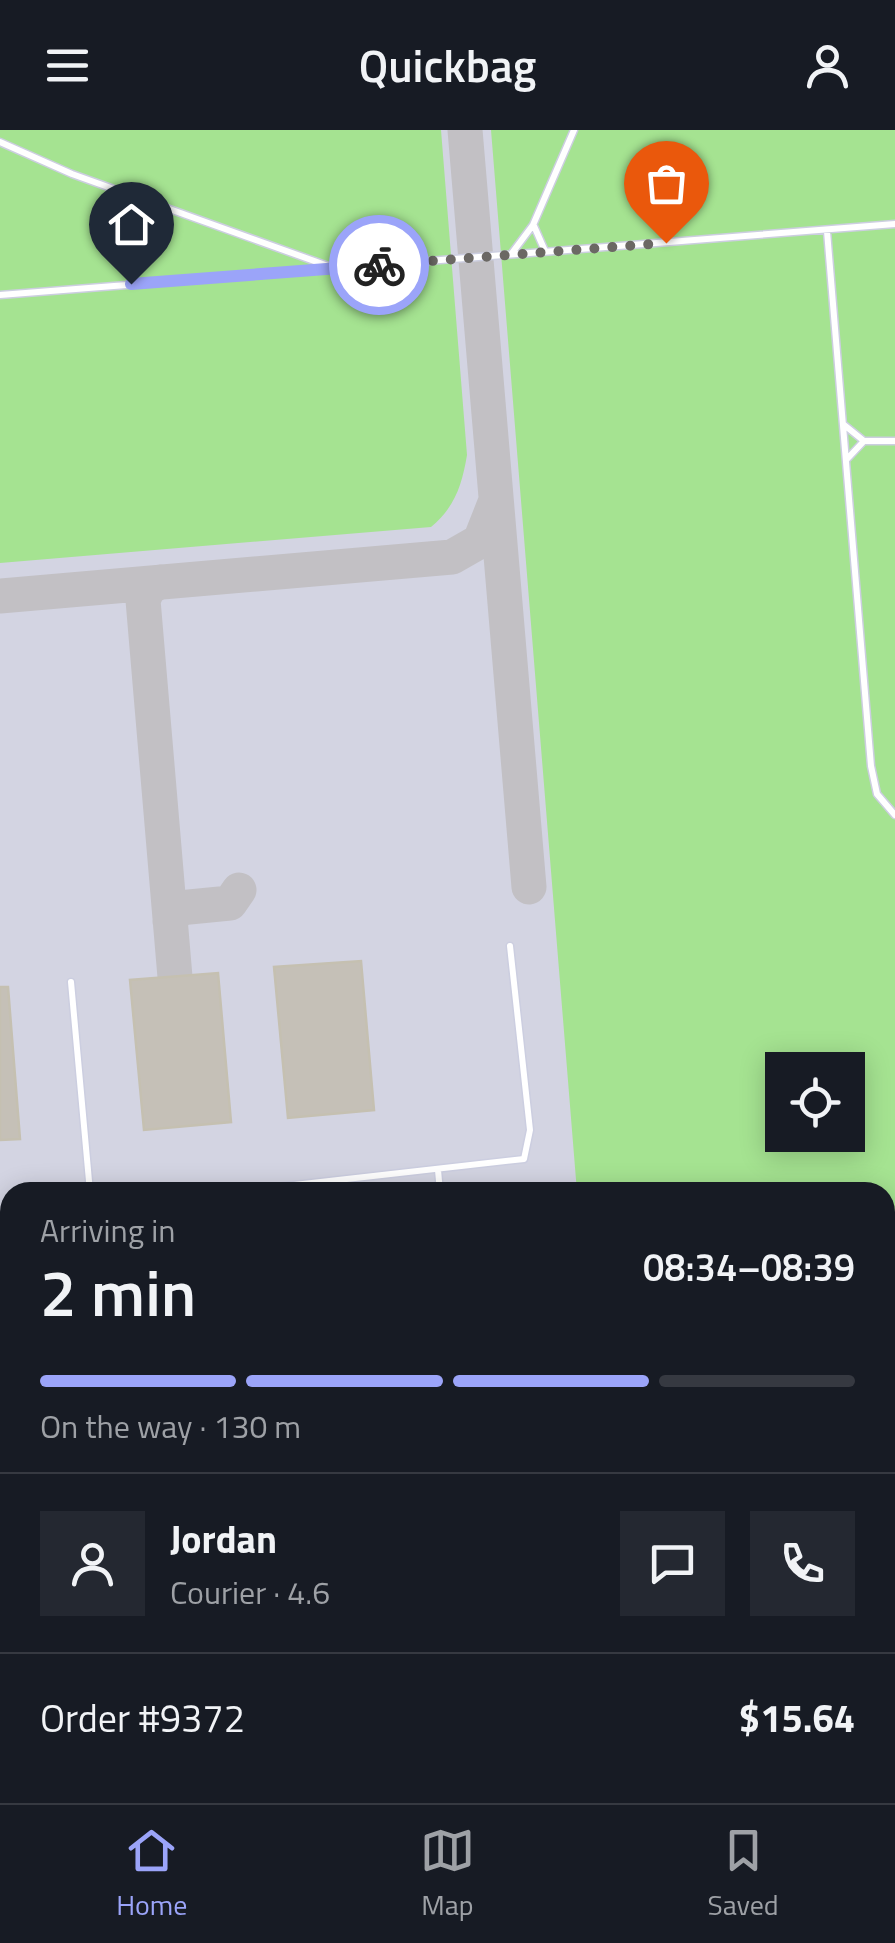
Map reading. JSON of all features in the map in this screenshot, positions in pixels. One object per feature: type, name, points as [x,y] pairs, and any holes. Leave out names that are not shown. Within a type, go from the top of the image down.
[{"type":"lane","points":[[512,254],[533,225],[574,130]]},
{"type":"lane","points":[[0,142],[72,174],[335,268]]},
{"type":"lane","points":[[0,295],[895,224]]},
{"type":"lane","points":[[533,225],[545,252]]},
{"type":"lane","points":[[826,230],[870,766],[878,794],[895,815]]},
{"type":"lane","points":[[842,423],[864,441],[895,441]]},
{"type":"lane","points":[[846,460],[864,441]]},
{"type":"lane","points":[[326,1182],[519,1162],[528,1152],[530,1130],[510,946]]},
{"type":"lane","points":[[71,982],[89,1182]]},
{"type":"lane","points":[[438,1170],[439,1182]]},
{"type":"shaded area","points":[[0,130],[895,130],[895,1182],[0,1182]]},
{"type":"green space","points":[[0,130],[441,130],[467,455],[456,495],[446,512],[431,527],[0,563]]},
{"type":"green space","points":[[491,130],[895,130],[895,1182],[576,1182]]},
{"type":"building","points":[[361,961],[374,1110],[288,1118],[274,967]]},
{"type":"building","points":[[218,973],[231,1122],[144,1130],[130,980]]},
{"type":"building","points":[[0,987],[8,987],[20,1139],[0,1140]]},
{"type":"taxiway","points":[[465,130],[529,887]]},
{"type":"taxiway","points":[[0,596],[452,557],[480,541],[495,503]]},
{"type":"taxiway","points":[[160,582],[149,587],[143,600],[175,977]]},
{"type":"taxiway","points":[[170,921],[179,908],[230,903],[239,890]]},
{"type":"way so far","points":[[379,265],[666,243]]},
{"type":"route","points":[[131,284],[379,265]]}]
